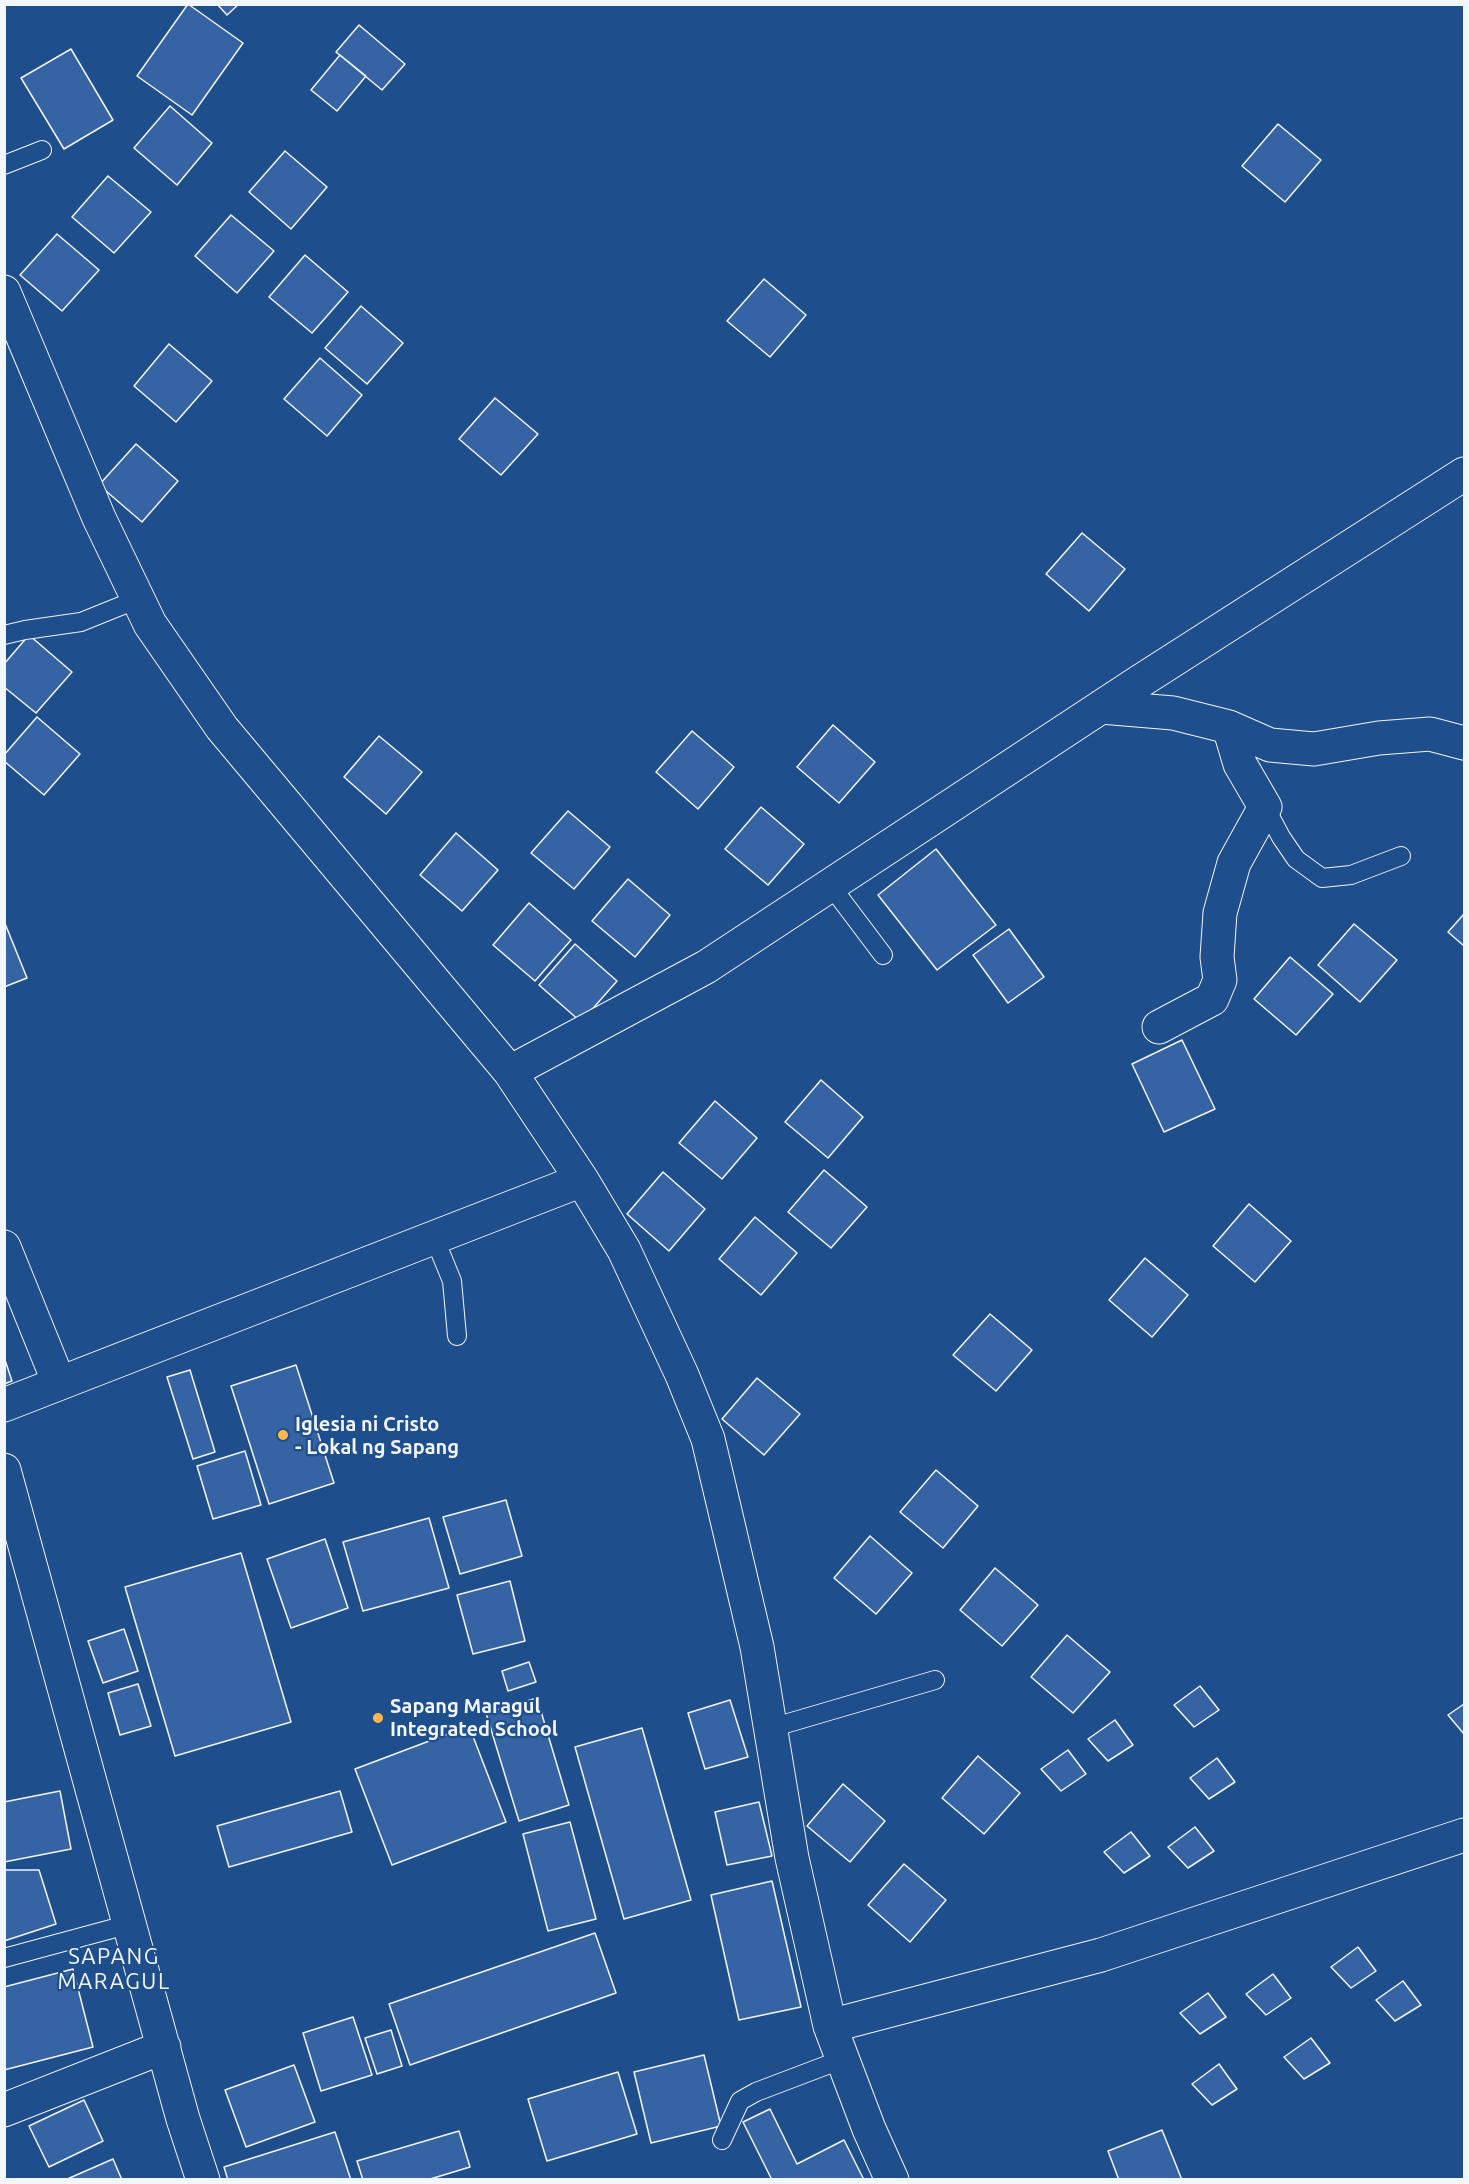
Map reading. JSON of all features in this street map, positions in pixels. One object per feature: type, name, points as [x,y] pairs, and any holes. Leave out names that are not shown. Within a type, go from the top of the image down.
[{"type":"street","points":[[4,292],[99,518],[150,624],[222,728],[510,1072],[582,1180],[624,1250],[682,1375],[708,1439],[757,1647],[792,1858],[830,2025],[869,2129],[892,2180]]},
{"type":"street","points":[[510,1072],[706,968],[1101,707],[1464,474]]},
{"type":"street","points":[[1101,707],[1173,713],[1229,727],[1270,745],[1314,749],[1379,738],[1430,734],[1464,743]]},
{"type":"street","points":[[1159,1028],[1212,999],[1220,980],[1217,957],[1220,913],[1234,863],[1265,807],[1240,764],[1229,727]]},
{"type":"street","points":[[4,1405],[582,1180]]},
{"type":"street","points":[[4,1247],[59,1383]]},
{"type":"street","points":[[4,1470],[203,2180]]},
{"type":"street","points":[[830,2025],[1101,1955],[1464,1835]]},
{"type":"street","points":[[4,2110],[164,2047]]},
{"type":"lane","points":[[4,165],[42,150]]},
{"type":"lane","points":[[4,635],[81,622],[138,599]]},
{"type":"lane","points":[[1265,807],[1296,859],[1322,879],[1351,875],[1401,856]]},
{"type":"lane","points":[[831,886],[883,955]]},
{"type":"lane","points":[[434,1237],[452,1281],[457,1336]]},
{"type":"lane","points":[[771,1728],[935,1680]]},
{"type":"lane","points":[[4,1958],[130,1924]]},
{"type":"lane","points":[[722,2140],[740,2102],[756,2092],[843,2059]]},
{"type":"building","points":[[188,4],[243,43],[192,115],[137,76]]},
{"type":"building","points":[[217,4],[239,4],[227,15]]},
{"type":"building","points":[[359,25],[405,64],[382,90],[336,52]]},
{"type":"building","points":[[71,49],[113,120],[64,149],[21,78]]},
{"type":"building","points":[[340,55],[366,76],[337,111],[311,90]]},
{"type":"building","points":[[170,106],[212,143],[177,185],[134,148]]},
{"type":"building","points":[[1278,124],[1321,160],[1285,202],[1242,166]]},
{"type":"building","points":[[285,151],[327,187],[291,229],[249,192]]},
{"type":"building","points":[[108,176],[151,212],[114,253],[72,217]]},
{"type":"building","points":[[231,215],[274,251],[237,293],[195,256]]},
{"type":"building","points":[[57,234],[99,270],[62,311],[20,275]]},
{"type":"building","points":[[305,255],[348,292],[312,333],[269,297]]},
{"type":"building","points":[[764,279],[806,315],[770,357],[727,321]]},
{"type":"building","points":[[361,306],[403,343],[367,384],[325,348]]},
{"type":"building","points":[[169,344],[212,381],[176,422],[134,386]]},
{"type":"building","points":[[320,358],[362,395],[327,436],[284,399]]},
{"type":"building","points":[[495,398],[538,434],[501,475],[459,439]]},
{"type":"building","points":[[136,444],[178,481],[142,522],[99,485]]},
{"type":"building","points":[[1082,533],[1125,569],[1089,611],[1046,574]]},
{"type":"building","points":[[29,635],[72,672],[36,713],[4,687],[4,664]]},
{"type":"building","points":[[37,717],[80,754],[44,795],[4,761],[4,755]]},
{"type":"building","points":[[833,725],[875,762],[839,803],[797,767]]},
{"type":"building","points":[[692,731],[734,767],[698,809],[656,772]]},
{"type":"building","points":[[379,736],[422,772],[386,814],[344,777]]},
{"type":"building","points":[[761,807],[804,844],[768,885],[725,849]]},
{"type":"building","points":[[568,811],[610,847],[574,889],[531,853]]},
{"type":"building","points":[[456,833],[498,870],[462,911],[420,875]]},
{"type":"building","points":[[936,849],[996,925],[937,970],[878,895]]},
{"type":"building","points":[[628,879],[670,915],[635,957],[592,921]]},
{"type":"building","points":[[529,903],[571,940],[535,981],[493,945]]},
{"type":"building","points":[[1464,914],[1464,946],[1448,932]]},
{"type":"building","points":[[4,921],[27,978],[4,987]]},
{"type":"building","points":[[1354,924],[1397,960],[1360,1002],[1318,965]]},
{"type":"building","points":[[1009,929],[1044,977],[1008,1003],[973,955]]},
{"type":"building","points":[[575,944],[617,981],[581,1022],[539,985]]},
{"type":"building","points":[[1290,957],[1333,994],[1296,1035],[1254,999]]},
{"type":"building","points":[[1182,1040],[1215,1109],[1164,1132],[1132,1064]]},
{"type":"building","points":[[821,1080],[863,1117],[828,1158],[785,1122]]},
{"type":"building","points":[[715,1101],[757,1138],[722,1179],[679,1143]]},
{"type":"building","points":[[824,1170],[867,1207],[831,1248],[788,1212]]},
{"type":"building","points":[[663,1172],[705,1209],[669,1251],[627,1214]]},
{"type":"building","points":[[1249,1204],[1291,1241],[1255,1282],[1213,1246]]},
{"type":"building","points":[[755,1217],[797,1253],[761,1295],[719,1259]]},
{"type":"building","points":[[1145,1258],[1188,1295],[1152,1337],[1109,1300]]},
{"type":"building","points":[[990,1314],[1032,1350],[996,1391],[953,1355]]},
{"type":"building","points":[[4,1357],[12,1381],[4,1384]]},
{"type":"building","name":"Iglesia ni Cristo - Lokal ng Sapang","points":[[296,1365],[334,1483],[269,1504],[231,1386]]},
{"type":"building","points":[[190,1370],[215,1452],[193,1459],[167,1377]]},
{"type":"building","points":[[757,1378],[800,1414],[764,1455],[722,1419]]},
{"type":"building","points":[[245,1451],[261,1505],[213,1519],[197,1466]]},
{"type":"building","points":[[936,1470],[978,1506],[943,1548],[900,1512]]},
{"type":"building","points":[[506,1500],[522,1556],[460,1574],[443,1517]]},
{"type":"building","points":[[429,1518],[449,1588],[363,1611],[343,1542]]},
{"type":"building","points":[[870,1536],[912,1573],[876,1614],[834,1578]]},
{"type":"building","points":[[325,1539],[348,1608],[291,1628],[267,1559]]},
{"type":"building","points":[[241,1553],[291,1722],[175,1756],[125,1587]]},
{"type":"building","points":[[995,1568],[1038,1605],[1002,1646],[960,1610]]},
{"type":"building","points":[[510,1581],[525,1641],[473,1654],[457,1595]]},
{"type":"building","points":[[124,1629],[138,1671],[103,1683],[88,1641]]},
{"type":"building","points":[[1067,1635],[1110,1672],[1073,1713],[1031,1677]]},
{"type":"building","points":[[529,1662],[536,1682],[508,1691],[502,1671]]},
{"type":"building","points":[[138,1684],[151,1726],[120,1735],[108,1693]]},
{"type":"building","points":[[1200,1686],[1219,1710],[1194,1727],[1174,1705]]},
{"type":"building","points":[[537,1698],[569,1805],[519,1821],[486,1713]]},
{"type":"building","points":[[730,1700],[748,1757],[705,1769],[688,1713]]},
{"type":"building","points":[[1464,1704],[1464,1734],[1448,1715]]},
{"type":"building","points":[[1115,1720],[1133,1745],[1108,1761],[1088,1739]]},
{"type":"building","points":[[469,1726],[506,1822],[392,1865],[355,1769]]},
{"type":"building","points":[[642,1728],[691,1900],[624,1919],[575,1747]]},
{"type":"building","points":[[1068,1750],[1086,1774],[1061,1791],[1041,1769]]},
{"type":"building","points":[[978,1756],[1020,1793],[984,1834],[942,1798]]},
{"type":"building","points":[[1217,1758],[1235,1782],[1209,1799],[1190,1778]]},
{"type":"building","points":[[843,1784],[885,1821],[850,1862],[807,1826]]},
{"type":"building","points":[[60,1791],[71,1849],[4,1862],[4,1802]]},
{"type":"building","points":[[340,1791],[352,1832],[229,1867],[217,1826]]},
{"type":"building","points":[[759,1802],[772,1856],[727,1865],[715,1812]]},
{"type":"building","points":[[570,1822],[596,1919],[548,1931],[523,1834]]},
{"type":"building","points":[[1195,1827],[1214,1851],[1188,1868],[1168,1847]]},
{"type":"building","points":[[1131,1832],[1150,1856],[1124,1873],[1104,1852]]},
{"type":"building","points":[[904,1864],[946,1900],[910,1942],[868,1905]]},
{"type":"building","points":[[4,1870],[39,1870],[56,1924],[4,1941]]},
{"type":"building","points":[[772,1881],[801,2007],[739,2020],[711,1895]]},
{"type":"building","points":[[595,1933],[616,1993],[410,2065],[389,2004]]},
{"type":"building","points":[[1358,1947],[1376,1971],[1351,1988],[1331,1967]]},
{"type":"building","points":[[73,1969],[93,2047],[4,2070],[4,1987]]},
{"type":"building","points":[[1273,1974],[1291,1998],[1266,2015],[1246,1994]]},
{"type":"building","points":[[1403,1981],[1421,2005],[1395,2021],[1376,2000]]},
{"type":"building","points":[[1208,1993],[1226,2017],[1200,2034],[1180,2013]]},
{"type":"building","points":[[353,2017],[372,2075],[321,2091],[303,2033]]},
{"type":"building","points":[[391,2030],[402,2066],[377,2074],[365,2038]]},
{"type":"building","points":[[1311,2038],[1330,2063],[1304,2079],[1284,2057]]},
{"type":"building","points":[[704,2055],[721,2126],[651,2143],[634,2072]]},
{"type":"building","points":[[1219,2064],[1237,2089],[1212,2105],[1192,2084]]},
{"type":"building","points":[[294,2065],[315,2122],[246,2147],[225,2090]]},
{"type":"building","points":[[618,2072],[637,2134],[547,2161],[528,2099]]},
{"type":"building","points":[[84,2100],[103,2141],[49,2167],[29,2126]]},
{"type":"building","points":[[770,2109],[797,2164],[844,2140],[864,2180],[772,2180],[743,2122]]},
{"type":"building","points":[[1162,2130],[1182,2180],[1119,2180],[1108,2151]]},
{"type":"building","points":[[459,2131],[470,2167],[427,2180],[363,2180],[357,2161]]},
{"type":"building","points":[[335,2132],[351,2180],[228,2180],[224,2167]]},
{"type":"building","points":[[113,2159],[122,2180],[65,2180]]},
{"type":"place","name":"Iglesia ni Cristo - Lokal ng Sapang","points":[[283,1435]]},
{"type":"place","name":"Sapang Maragul Integrated School","points":[[378,1718]]},
{"type":"district","name":"SAPANG MARAGUL","points":[[114,1970]]}]
